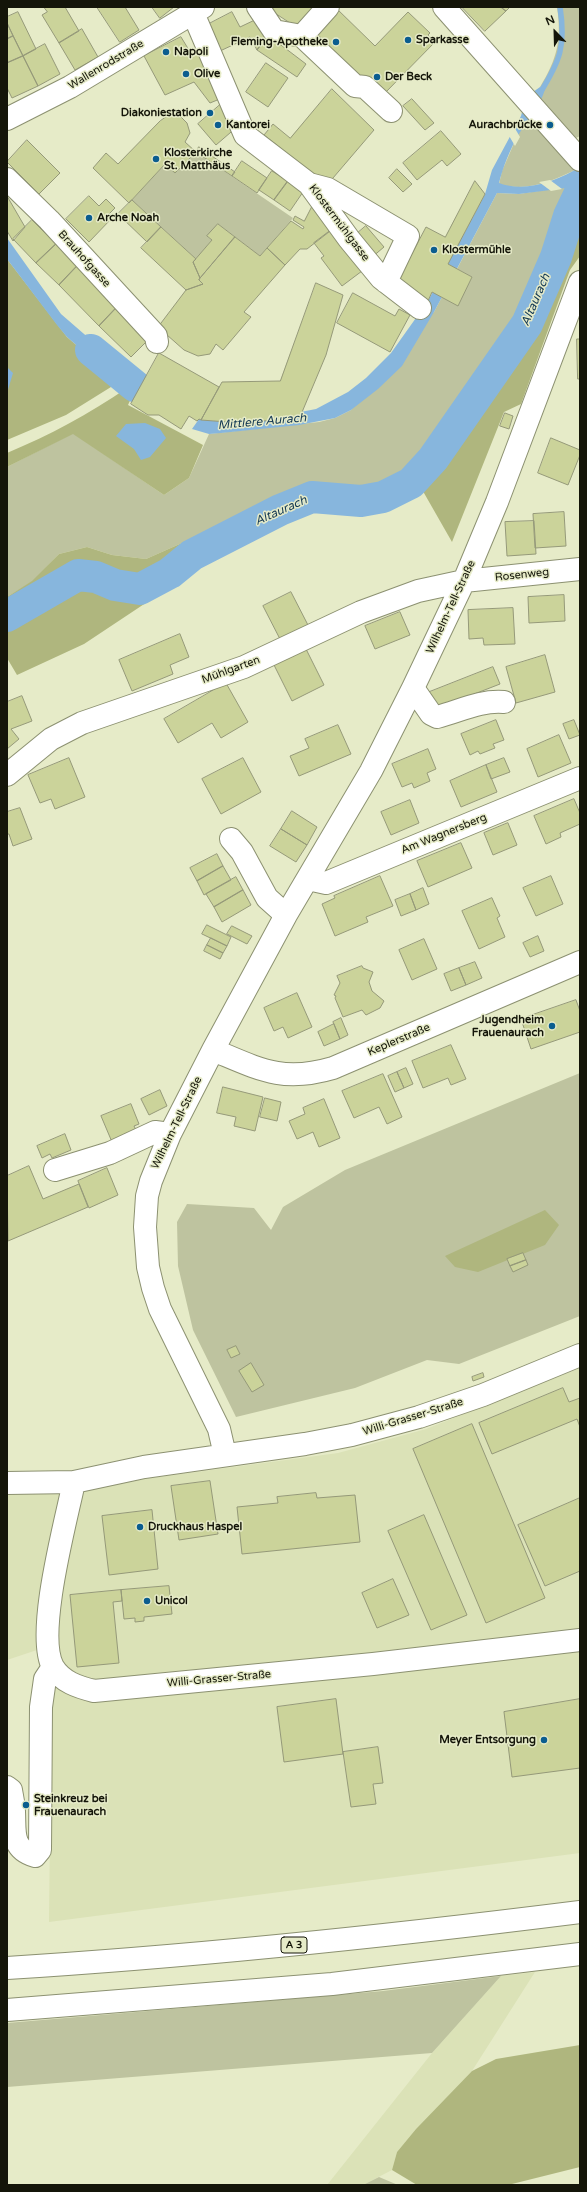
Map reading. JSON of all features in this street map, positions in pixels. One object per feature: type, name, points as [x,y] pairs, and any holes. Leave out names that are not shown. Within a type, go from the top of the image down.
[{"type":"main road","points":[[258,7],[274,31],[302,36],[355,86],[365,87],[391,111]]},
{"type":"main road","points":[[302,36],[328,7]]},
{"type":"main road","points":[[444,7],[580,160]]},
{"type":"main road","name":"Wallenrodstraße","points":[[7,119],[70,87],[198,10]]},
{"type":"main road","name":"Klostermühlgasse","points":[[198,10],[245,135],[309,184],[349,239],[386,282],[420,308]]},
{"type":"main road","name":"Brauhofgasse","points":[[7,179],[49,220],[156,336],[157,342]]},
{"type":"main road","points":[[309,184],[328,189],[408,236],[386,282]]},
{"type":"main road","name":"Wilhelm-Tell-Straße","points":[[225,1456],[219,1429],[160,1309],[148,1267],[145,1228],[147,1196],[156,1166],[170,1134],[213,1050],[286,915],[371,771],[413,688],[464,581],[497,502],[580,282]]},
{"type":"main road","name":"Rosenweg","points":[[464,581],[580,570]]},
{"type":"main road","name":"Mühlgarten","points":[[7,775],[51,739],[82,723],[244,667],[361,612],[418,591],[464,581]]},
{"type":"main road","points":[[413,688],[431,714],[438,717],[480,703],[492,701],[504,702]]},
{"type":"main road","name":"Am Wagnersberg","points":[[308,879],[326,883],[580,778]]},
{"type":"main road","points":[[231,839],[242,852],[267,898],[286,915]]},
{"type":"main road","name":"Keplerstraße","points":[[213,1050],[262,1070],[297,1076],[315,1074],[333,1068],[580,962]]},
{"type":"main road","points":[[55,1170],[110,1153],[155,1132],[170,1134]]},
{"type":"main road","name":"Willi-Grasser-Straße","points":[[7,1483],[74,1482],[144,1467],[225,1456],[352,1435],[419,1417],[484,1396],[580,1355]]},
{"type":"main road","points":[[7,1787],[11,1790],[14,1811],[13,1833],[20,1848],[26,1853],[35,1856],[40,1850],[41,1707],[45,1679],[53,1667],[49,1654],[48,1612],[74,1482]]},
{"type":"main road","name":"Willi-Grasser-Straße","points":[[53,1667],[65,1680],[80,1688],[94,1690],[373,1664],[580,1640]]},
{"type":"main road","name":"A 3","points":[[7,1968],[260,1949],[395,1935],[580,1912]]},
{"type":"main road","points":[[7,2010],[332,1984],[580,1954]]},
{"type":"shaded area","points":[[557,7],[580,7],[580,136],[574,139],[579,168],[551,181],[530,186],[520,187],[499,184],[502,171],[518,134],[532,114],[543,88],[540,87],[551,67],[557,49],[559,29]]},
{"type":"shaded area","points":[[196,152],[293,218],[260,256],[218,224],[208,237],[212,240],[196,259],[132,200],[165,164],[175,173]]},
{"type":"shaded area","points":[[564,187],[568,191],[560,211],[553,247],[521,321],[482,382],[409,471],[395,479],[371,485],[310,486],[146,559],[112,555],[87,547],[59,554],[32,582],[7,597],[7,467],[73,433],[164,495],[189,478],[209,434],[319,422],[335,418],[351,410],[434,312],[442,297],[458,305],[472,277],[457,269],[497,193],[519,194]]},
{"type":"shaded area","points":[[580,213],[580,256],[570,270],[521,404],[504,412],[452,542],[420,486],[384,507],[369,511],[311,507],[221,553],[84,644],[17,675],[7,658],[7,597],[32,581],[59,554],[87,547],[112,555],[146,559],[310,486],[371,485],[395,479],[409,471],[482,382],[521,321],[553,247],[565,253]]},
{"type":"shaded area","points":[[7,259],[67,337],[119,382],[66,415],[7,440]]},
{"type":"shaded area","points":[[127,388],[134,392],[128,405],[203,445],[189,478],[164,495],[73,434],[7,467],[7,453],[69,424]]},
{"type":"shaded area","points":[[580,1073],[580,1316],[459,1364],[427,1360],[355,1388],[236,1417],[193,1330],[178,1266],[177,1222],[187,1204],[254,1208],[271,1230],[283,1207],[345,1170]]},
{"type":"shaded area","points":[[545,1210],[559,1225],[545,1245],[478,1272],[455,1267],[445,1256]]},
{"type":"shaded area","points":[[580,1368],[580,1853],[49,1922],[51,1744],[37,1650],[7,1660],[7,1495],[35,1491],[90,1489],[144,1479],[338,1453],[426,1429]]},
{"type":"shaded area","points":[[535,1972],[472,2071],[416,2129],[397,2152],[392,2170],[363,2185],[327,2185],[432,2053],[501,1976]]},
{"type":"shaded area","points":[[501,1976],[432,2053],[7,2087],[7,2023],[383,1991]]},
{"type":"shaded area","points":[[580,2045],[580,2167],[508,2185],[417,2185],[392,2170],[397,2152],[416,2129],[472,2071],[496,2059]]},
{"type":"shaded area","points":[[379,2177],[398,2185],[363,2185]]},
{"type":"water","points":[[540,87],[545,89],[543,95],[537,107],[522,128],[513,146],[499,183],[519,187],[541,184],[561,177],[580,167],[580,213],[565,253],[553,247],[560,211],[568,191],[566,188],[519,194],[497,193],[434,312],[402,366],[378,389],[351,410],[335,418],[299,425],[209,434],[192,429],[199,419],[215,421],[285,415],[316,409],[348,392],[366,378],[391,353],[428,301],[485,194],[492,170],[521,116],[524,105],[533,92]]},
{"type":"water","points":[[7,238],[61,314],[129,373],[119,382],[67,337],[57,325],[7,259]]},
{"type":"water","points":[[7,367],[13,373],[7,393]]},
{"type":"water","points":[[145,423],[160,429],[166,438],[150,457],[141,460],[134,449],[116,436],[126,424]]},
{"type":"pier","points":[[513,125],[520,137],[515,146],[508,134]]},
{"type":"pier","points":[[550,180],[562,189],[551,191],[539,182]]},
{"type":"pier","points":[[565,192],[580,204],[580,215],[562,201]]},
{"type":"building","points":[[44,7],[65,7],[79,31],[59,43],[42,15],[47,12]]},
{"type":"building","points":[[97,7],[125,7],[139,30],[120,42]]},
{"type":"building","points":[[152,7],[174,7],[160,18]]},
{"type":"building","points":[[266,7],[316,7],[300,29]]},
{"type":"building","points":[[335,7],[375,46],[408,12],[430,33],[428,35],[435,42],[383,95],[359,83],[308,34]]},
{"type":"building","points":[[462,7],[501,7],[506,11],[485,31]]},
{"type":"building","points":[[501,7],[510,7],[506,11]]},
{"type":"building","points":[[18,12],[36,49],[23,56],[7,23],[7,17]]},
{"type":"building","points":[[232,12],[240,27],[259,18],[267,38],[257,50],[250,37],[220,51],[207,25]]},
{"type":"building","points":[[7,23],[13,36],[7,39]]},
{"type":"building","points":[[82,29],[98,57],[75,70],[59,43]]},
{"type":"building","points":[[13,36],[23,56],[7,63],[7,39]]},
{"type":"building","name":"Olive","points":[[181,37],[192,55],[207,51],[227,96],[210,103],[194,82],[165,95],[144,56]]},
{"type":"building","points":[[267,38],[281,45],[306,64],[297,77],[257,50]]},
{"type":"building","points":[[45,44],[60,74],[38,86],[23,56]]},
{"type":"building","points":[[23,56],[38,86],[12,98],[7,88],[7,63]]},
{"type":"building","points":[[266,63],[288,78],[268,107],[246,92]]},
{"type":"building","points":[[332,89],[374,130],[327,185],[264,135],[273,124],[290,138]]},
{"type":"building","points":[[412,99],[434,123],[425,130],[403,106]]},
{"type":"building","name":"Kantorei","points":[[220,105],[238,126],[216,145],[198,124]]},
{"type":"building","name":"Klosterkirche St. Matthäus","points":[[169,115],[179,115],[187,123],[190,133],[185,142],[196,152],[175,173],[165,164],[129,203],[93,168],[106,153],[118,164],[160,121]]},
{"type":"building","points":[[441,131],[461,154],[447,166],[442,160],[417,180],[403,163]]},
{"type":"building","points":[[27,140],[60,173],[39,194],[7,162]]},
{"type":"building","points":[[199,147],[235,172],[232,176],[196,152]]},
{"type":"building","points":[[242,161],[267,178],[257,193],[232,176]]},
{"type":"building","points":[[397,169],[412,184],[403,192],[389,178]]},
{"type":"building","points":[[272,171],[288,181],[274,200],[259,190]]},
{"type":"building","points":[[288,181],[303,192],[290,211],[274,200]]},
{"type":"building","name":"Klostermühle","points":[[475,181],[485,194],[448,264],[472,277],[458,306],[432,292],[428,301],[396,284],[426,227],[445,237]]},
{"type":"building","points":[[7,196],[25,227],[13,241],[7,231]]},
{"type":"building","name":"Arche Noah","points":[[89,196],[99,206],[106,199],[115,208],[109,214],[112,218],[89,242],[66,219]]},
{"type":"building","points":[[132,200],[161,227],[147,242],[118,214]]},
{"type":"building","points":[[315,201],[334,228],[307,249],[300,249],[285,265],[267,248],[291,221],[303,229],[304,227],[293,220],[295,216],[304,221]]},
{"type":"building","points":[[32,220],[56,244],[36,263],[13,239]]},
{"type":"building","points":[[218,224],[235,237],[200,278],[193,262],[212,240],[207,236]]},
{"type":"building","points":[[366,226],[384,247],[371,258],[353,237]]},
{"type":"building","points":[[161,227],[196,259],[193,262],[200,278],[199,280],[203,284],[186,290],[141,248]]},
{"type":"building","points":[[334,228],[366,268],[342,286],[321,258],[324,256],[314,243]]},
{"type":"building","points":[[235,237],[260,256],[267,248],[285,265],[244,312],[251,317],[223,350],[216,344],[210,354],[198,356],[184,350],[158,327],[186,290],[203,284],[199,280]]},
{"type":"building","points":[[56,244],[78,265],[59,285],[36,263]]},
{"type":"building","points":[[78,265],[118,306],[99,326],[59,285]]},
{"type":"building","points":[[316,283],[343,295],[326,355],[300,417],[228,425],[228,422],[201,420],[222,382],[280,381]]},
{"type":"building","points":[[353,293],[395,316],[399,309],[410,315],[390,352],[337,323]]},
{"type":"building","points":[[118,306],[151,337],[131,357],[99,326]]},
{"type":"building","points":[[577,339],[580,339],[580,379],[578,379]]},
{"type":"building","points":[[159,353],[219,387],[201,420],[199,419],[197,421],[189,416],[181,429],[159,415],[148,415],[131,404]]},
{"type":"building","points":[[505,413],[513,416],[509,429],[500,426]]},
{"type":"building","points":[[551,438],[580,450],[580,455],[568,485],[538,473]]},
{"type":"building","points":[[564,512],[566,546],[535,548],[533,514]]},
{"type":"building","points":[[534,521],[536,554],[507,556],[505,522]]},
{"type":"building","points":[[291,592],[309,627],[281,641],[263,606]]},
{"type":"building","points":[[564,595],[565,621],[529,623],[528,597]]},
{"type":"building","points":[[513,608],[515,644],[484,645],[483,638],[469,639],[468,610]]},
{"type":"building","points":[[400,612],[410,635],[375,649],[365,626]]},
{"type":"building","points":[[180,634],[189,657],[170,665],[173,674],[132,691],[119,660]]},
{"type":"building","points":[[306,649],[324,685],[292,701],[274,665]]},
{"type":"building","points":[[545,655],[555,692],[516,703],[506,667]]},
{"type":"building","points":[[493,667],[500,684],[433,710],[427,693]]},
{"type":"building","points":[[226,683],[248,722],[221,738],[212,723],[178,743],[164,719]]},
{"type":"building","points":[[22,696],[32,721],[11,729],[19,739],[7,749],[7,702]]},
{"type":"building","points":[[496,720],[504,740],[493,744],[495,748],[480,754],[478,751],[470,755],[461,734]]},
{"type":"building","points":[[574,720],[580,735],[569,739],[563,724]]},
{"type":"building","points":[[338,725],[351,754],[299,776],[290,756],[309,748],[305,739]]},
{"type":"building","points":[[559,735],[571,763],[538,777],[527,749]]},
{"type":"building","points":[[428,749],[436,769],[427,773],[430,781],[414,788],[412,783],[402,787],[392,764]]},
{"type":"building","points":[[69,758],[85,797],[55,809],[51,799],[40,803],[28,775]]},
{"type":"building","points":[[243,758],[261,792],[221,814],[202,779]]},
{"type":"building","points":[[504,758],[510,772],[491,779],[486,765]]},
{"type":"building","points":[[486,765],[497,792],[461,807],[450,781]]},
{"type":"building","points":[[574,799],[580,813],[580,824],[560,833],[561,837],[546,844],[534,816]]},
{"type":"building","points":[[410,800],[419,823],[391,835],[381,812]]},
{"type":"building","points":[[20,808],[32,839],[13,846],[9,834],[7,834],[7,812]]},
{"type":"building","points":[[292,811],[317,827],[307,845],[281,829]]},
{"type":"building","points":[[508,823],[517,845],[493,855],[484,833]]},
{"type":"building","points":[[281,829],[307,845],[296,862],[270,846]]},
{"type":"building","points":[[461,843],[472,868],[428,887],[417,861]]},
{"type":"building","points":[[217,854],[223,866],[197,881],[190,868]]},
{"type":"building","points":[[223,866],[231,880],[204,895],[197,881]]},
{"type":"building","points":[[380,876],[393,906],[366,917],[368,922],[335,936],[322,904],[335,898],[334,896]]},
{"type":"building","points":[[551,876],[563,904],[536,916],[523,888]]},
{"type":"building","points":[[236,877],[243,890],[214,907],[206,894]]},
{"type":"building","points":[[423,888],[429,904],[416,910],[410,894]]},
{"type":"building","points":[[243,890],[251,905],[222,922],[214,907]]},
{"type":"building","points":[[410,894],[416,910],[401,916],[395,900]]},
{"type":"building","points":[[492,898],[500,916],[497,918],[505,937],[479,949],[462,911]]},
{"type":"building","points":[[207,925],[231,937],[227,946],[202,934]]},
{"type":"building","points":[[232,926],[252,936],[247,944],[227,934]]},
{"type":"building","points":[[538,936],[544,951],[530,957],[523,943]]},
{"type":"building","points":[[211,938],[227,946],[223,953],[207,945]]},
{"type":"building","points":[[424,939],[437,969],[412,980],[399,950]]},
{"type":"building","points":[[207,945],[223,953],[220,959],[204,951]]},
{"type":"building","points":[[475,962],[482,978],[466,985],[459,968]]},
{"type":"building","points":[[362,966],[363,968],[373,972],[369,982],[372,991],[384,1001],[380,1008],[366,1015],[362,1010],[343,1017],[335,998],[336,996],[334,995],[340,983],[337,976]]},
{"type":"building","points":[[459,968],[466,985],[451,991],[444,974]]},
{"type":"building","points":[[297,993],[312,1027],[288,1038],[283,1027],[274,1031],[264,1008]]},
{"type":"building","name":"Jugendheim Frauenaurach","points":[[576,1000],[580,1011],[580,1032],[531,1049],[521,1019]]},
{"type":"building","points":[[341,1018],[348,1035],[340,1039],[333,1022]]},
{"type":"building","points":[[334,1024],[340,1039],[324,1046],[318,1032]]},
{"type":"building","points":[[451,1045],[466,1079],[451,1085],[448,1078],[423,1088],[412,1061]]},
{"type":"building","points":[[406,1068],[413,1084],[404,1088],[397,1072]]},
{"type":"building","points":[[397,1072],[404,1088],[395,1092],[388,1076]]},
{"type":"building","points":[[383,1074],[402,1117],[387,1124],[379,1107],[354,1118],[342,1091]]},
{"type":"building","points":[[223,1087],[263,1097],[255,1131],[234,1126],[236,1117],[217,1113]]},
{"type":"building","points":[[160,1090],[167,1106],[149,1115],[141,1099]]},
{"type":"building","points":[[265,1098],[281,1102],[277,1121],[260,1117]]},
{"type":"building","points":[[324,1099],[340,1138],[319,1147],[313,1132],[297,1139],[289,1121],[305,1114],[303,1108]]},
{"type":"building","points":[[131,1104],[139,1124],[134,1126],[137,1132],[112,1142],[101,1116]]},
{"type":"building","points":[[65,1134],[71,1150],[52,1158],[50,1154],[42,1158],[37,1146]]},
{"type":"building","points":[[29,1166],[43,1199],[79,1184],[88,1207],[8,1241],[7,1176]]},
{"type":"building","points":[[107,1168],[118,1195],[89,1208],[78,1181]]},
{"type":"building","points":[[523,1253],[526,1260],[510,1266],[507,1259]]},
{"type":"building","points":[[526,1260],[528,1265],[513,1272],[510,1266]]},
{"type":"building","points":[[236,1346],[240,1354],[231,1358],[227,1350]]},
{"type":"building","points":[[251,1363],[264,1385],[252,1392],[239,1371]]},
{"type":"building","points":[[483,1373],[484,1377],[473,1381],[472,1377]]},
{"type":"building","points":[[563,1388],[569,1402],[580,1398],[580,1427],[577,1419],[492,1454],[479,1423]]},
{"type":"building","points":[[472,1424],[545,1598],[486,1623],[413,1449]]},
{"type":"building","points":[[210,1481],[218,1534],[179,1540],[171,1486]]},
{"type":"building","points":[[316,1493],[317,1498],[355,1495],[360,1542],[242,1554],[237,1507],[278,1503],[277,1497]]},
{"type":"building","points":[[580,1498],[580,1571],[545,1586],[518,1525]]},
{"type":"building","points":[[152,1510],[158,1569],[109,1575],[102,1516]]},
{"type":"building","points":[[424,1515],[467,1615],[431,1630],[388,1531]]},
{"type":"building","points":[[393,1579],[409,1615],[377,1628],[362,1593]]},
{"type":"building","points":[[169,1586],[172,1614],[144,1617],[144,1621],[135,1622],[135,1618],[124,1619],[121,1590]]},
{"type":"building","points":[[121,1590],[122,1601],[113,1602],[119,1663],[77,1667],[70,1595]]},
{"type":"building","points":[[336,1699],[343,1754],[284,1762],[277,1707]]},
{"type":"building","name":"Meyer Entsorgung","points":[[580,1699],[580,1768],[512,1777],[504,1712]]},
{"type":"building","points":[[378,1747],[383,1783],[373,1784],[376,1804],[351,1807],[343,1752]]},
{"type":"waterway","points":[[540,93],[552,72],[560,53],[562,43],[562,21],[560,7]]},
{"type":"waterway","name":"Altaurach","points":[[7,616],[78,575],[96,577],[115,585],[140,589],[170,573],[192,555],[280,510],[312,497],[361,501],[383,497],[411,483],[433,459],[527,324],[556,257],[569,216],[580,193]]},
{"type":"waterway","name":"Mittlere Aurach","points":[[91,350],[135,386]]},
{"type":"place","name":"Sparkasse","points":[[408,40]]},
{"type":"place","name":"Fleming-Apotheke","points":[[336,42]]},
{"type":"place","name":"Napoli","points":[[166,52]]},
{"type":"place","name":"Olive","points":[[186,74]]},
{"type":"place","name":"Der Beck","points":[[377,77]]},
{"type":"place","name":"Diakoniestation","points":[[210,113]]},
{"type":"place","name":"Kantorei","points":[[218,125]]},
{"type":"place","name":"Aurachbrücke","points":[[550,125]]},
{"type":"place","name":"Klosterkirche St. Matthäus","points":[[156,159]]},
{"type":"place","name":"Arche Noah","points":[[89,218]]},
{"type":"place","name":"Klostermühle","points":[[434,250]]},
{"type":"place","name":"Jugendheim Frauenaurach","points":[[552,1026]]},
{"type":"place","name":"Druckhaus Haspel","points":[[140,1527]]},
{"type":"place","name":"Unicol","points":[[147,1601]]},
{"type":"place","name":"Meyer Entsorgung","points":[[544,1740]]},
{"type":"place","name":"Steinkreuz bei Frauenaurach","points":[[26,1805]]}]
